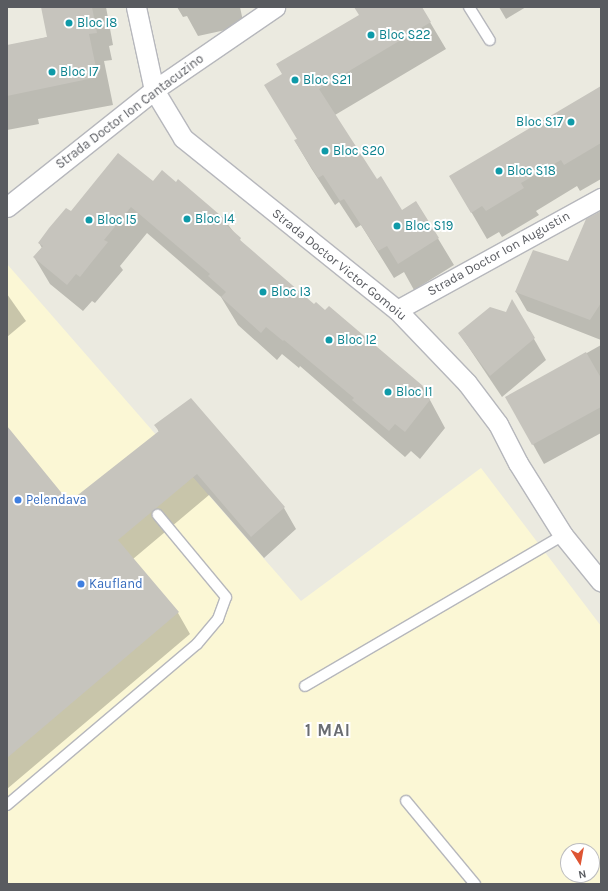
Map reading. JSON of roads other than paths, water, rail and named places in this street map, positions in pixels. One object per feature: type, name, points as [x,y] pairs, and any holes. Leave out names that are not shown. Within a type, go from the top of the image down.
[{"type":"street","name":"Strada Doctor Victor Gomoiu","points":[[136,7],[154,90],[183,138],[397,310],[467,383],[498,424],[518,463],[563,535],[601,582]]},
{"type":"street","name":"Strada Doctor Ion Cantacuzino","points":[[7,207],[154,90],[275,7]]},
{"type":"street","name":"Strada Doctor Ion Augustin","points":[[397,310],[601,198]]},
{"type":"lane","points":[[469,7],[490,40]]},
{"type":"lane","points":[[7,805],[197,644],[218,619],[226,597],[158,515]]},
{"type":"lane","points":[[305,686],[563,535]]},
{"type":"lane","points":[[406,801],[475,884]]},
{"type":"place","name":"Bloc I8","points":[[69,23]]},
{"type":"place","name":"Bloc S22","points":[[371,35]]},
{"type":"place","name":"Bloc I7","points":[[52,72]]},
{"type":"place","name":"Bloc S21","points":[[295,80]]},
{"type":"place","name":"Bloc S17","points":[[571,122]]},
{"type":"place","name":"Bloc S20","points":[[325,151]]},
{"type":"place","name":"Bloc S18","points":[[499,171]]},
{"type":"place","name":"Bloc I4","points":[[187,219]]},
{"type":"place","name":"Bloc I5","points":[[89,220]]},
{"type":"place","name":"Bloc S19","points":[[397,226]]},
{"type":"place","name":"Bloc I3","points":[[263,292]]},
{"type":"place","name":"Bloc I2","points":[[329,340]]},
{"type":"place","name":"Bloc I1","points":[[388,392]]},
{"type":"place","name":"Pelendava","points":[[18,500]]},
{"type":"place","name":"Kaufland","points":[[81,584]]},
{"type":"district","name":"1 MAI","points":[[328,731]]}]
